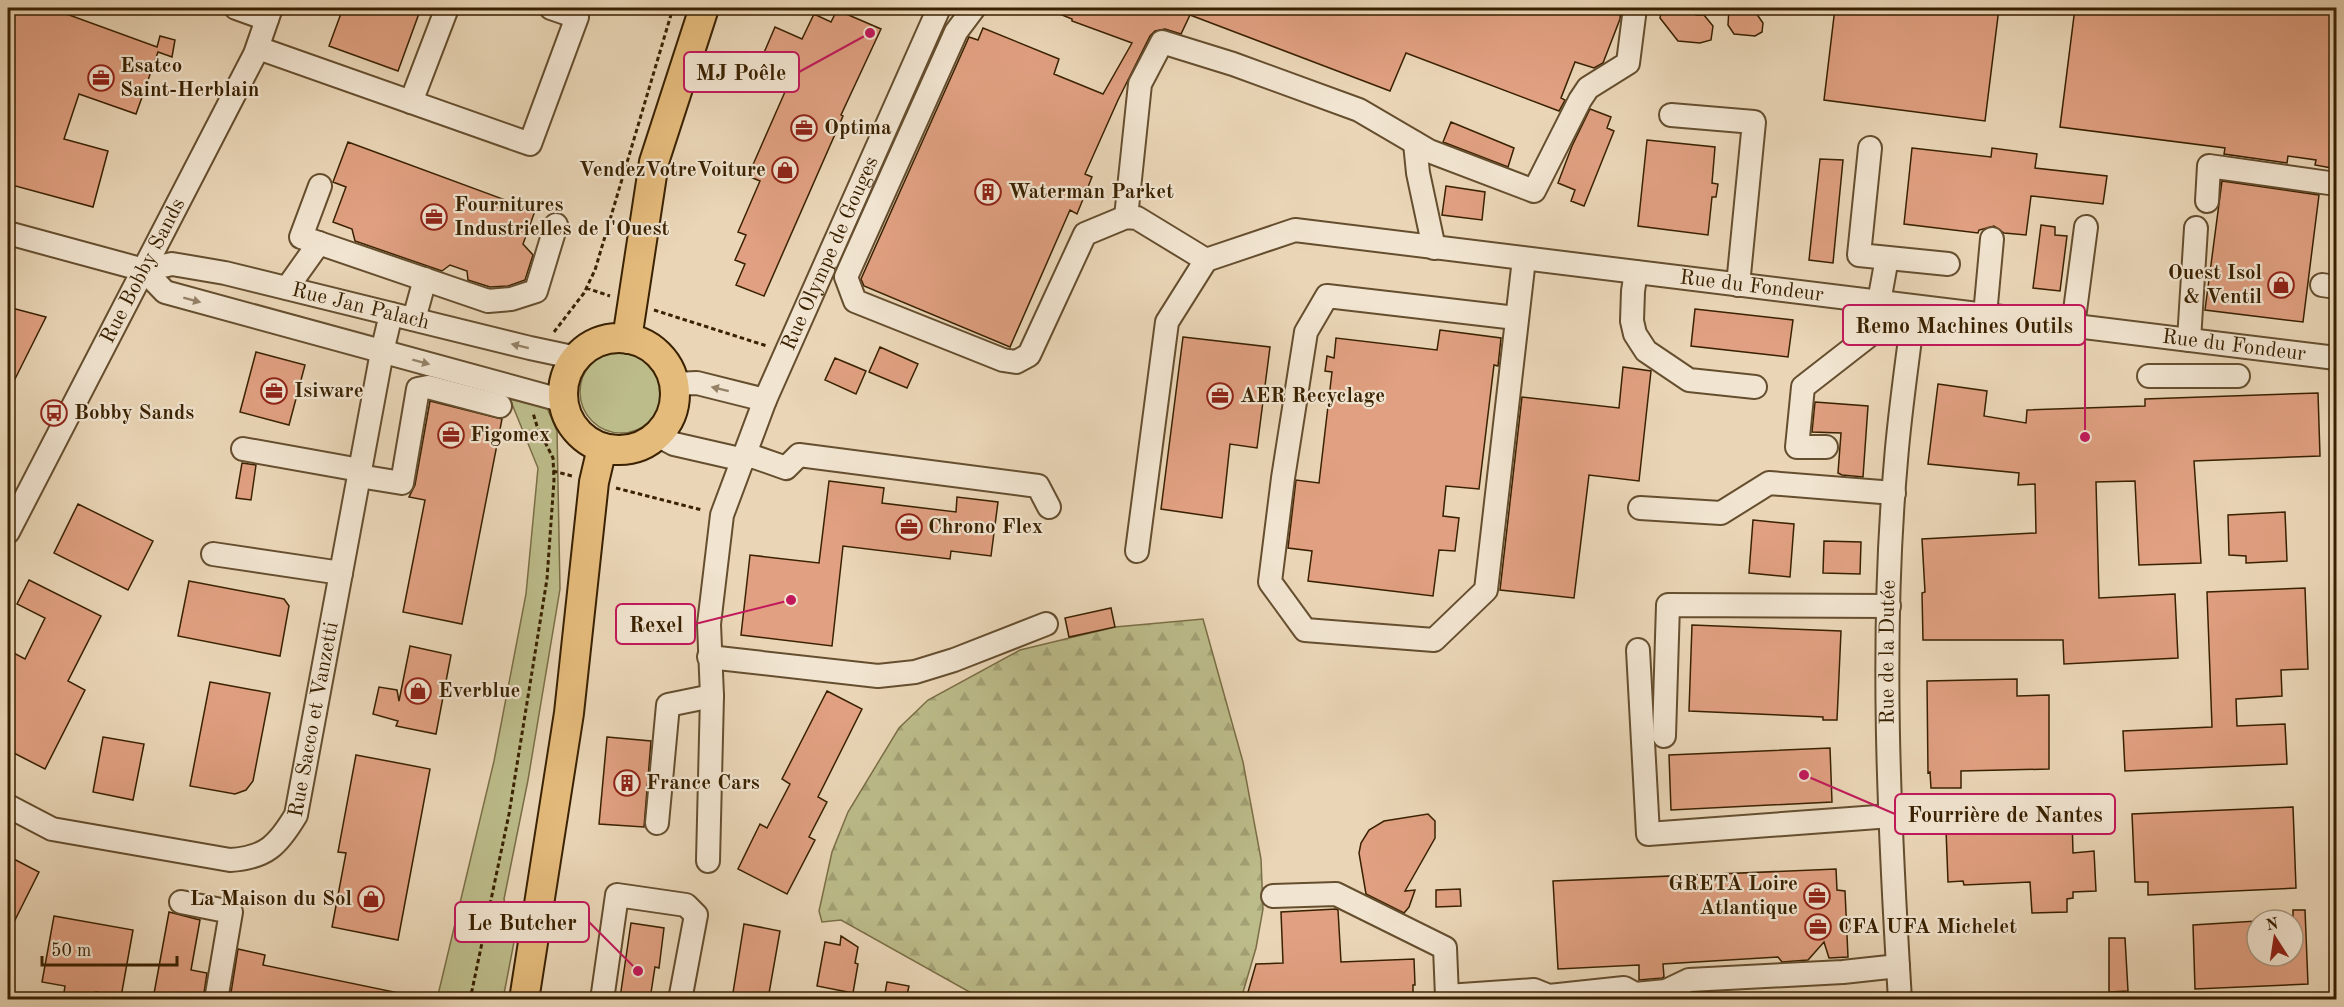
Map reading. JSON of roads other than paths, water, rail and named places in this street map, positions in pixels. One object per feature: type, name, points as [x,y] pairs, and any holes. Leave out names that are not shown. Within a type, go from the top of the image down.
[{"type":"main road","points":[[627,339],[654,162],[704,8]]},
{"type":"main road","points":[[627,339],[648,347],[665,362],[674,384],[675,398],[672,412],[666,425],[657,435],[640,446],[622,450],[602,448],[579,434],[569,419],[564,401],[566,378],[577,358],[595,344],[627,339]]},
{"type":"main road","points":[[524,999],[569,713],[594,482],[602,448]]},
{"type":"street","points":[[236,8],[269,13]]},
{"type":"street","points":[[411,102],[447,8]]},
{"type":"street","points":[[258,48],[530,144],[577,17],[551,8]]},
{"type":"street","name":"Rue Olympe de Gouges","points":[[708,861],[712,696],[709,624],[722,515],[765,400],[939,8]]},
{"type":"street","points":[[974,8],[956,32],[846,277],[855,301],[1003,360],[1016,362],[1029,355],[1085,234],[1126,217],[1137,218],[1206,260],[1167,322],[1137,551]]},
{"type":"street","points":[[1126,217],[1140,84],[1161,42],[1233,64],[1359,110],[1429,151],[1534,191],[1588,88],[1628,63],[1635,8]]},
{"type":"street","name":"Rue Bobby Sands","points":[[8,532],[258,48],[269,13]]},
{"type":"street","points":[[1671,115],[1754,122],[1738,285]]},
{"type":"street","points":[[1415,143],[1418,173],[1434,248]]},
{"type":"street","points":[[1870,148],[1858,255],[1948,264]]},
{"type":"street","points":[[2207,201],[2209,166],[2337,184]]},
{"type":"street","points":[[320,186],[301,237],[488,301],[511,299],[536,291],[556,225]]},
{"type":"street","points":[[2073,326],[2086,227]]},
{"type":"street","points":[[2196,228],[2197,341],[2202,376]]},
{"type":"street","name":"Rue du Fondeur","points":[[1206,260],[1295,230],[2337,358]]},
{"type":"street","name":"Rue Jan Palach","points":[[8,233],[144,270],[172,264],[225,273],[577,358]]},
{"type":"street","points":[[1985,315],[1992,238]]},
{"type":"street","points":[[287,288],[319,243]]},
{"type":"street","points":[[1879,302],[1887,258]]},
{"type":"street","points":[[1516,318],[1328,296],[1306,333],[1283,478],[1270,582],[1305,630],[1434,640],[1486,590],[1524,259]]},
{"type":"street","name":"Rue Jan Palach","points":[[144,270],[165,292],[564,401]]},
{"type":"street","points":[[1636,273],[1632,321],[1635,334],[1646,351],[1689,380],[1755,387]]},
{"type":"street","points":[[414,319],[425,279]]},
{"type":"street","points":[[1826,447],[1797,447],[1803,387],[1889,320],[1914,307]]},
{"type":"street","name":"Rue de la Dutée","points":[[1900,999],[1891,816],[1889,606],[1896,460],[1914,307]]},
{"type":"street","name":"Rue Sacco et Vanzetti","points":[[8,806],[52,829],[230,860],[248,859],[267,851],[283,837],[296,815],[391,314]]},
{"type":"street","points":[[2150,376],[2238,376]]},
{"type":"street","points":[[674,384],[697,384],[765,400]]},
{"type":"street","points":[[243,449],[402,483],[418,389],[428,387],[500,406]]},
{"type":"street","points":[[657,435],[674,444],[745,457],[786,468],[799,455],[1038,486],[1049,507]]},
{"type":"street","points":[[1640,508],[1721,513],[1769,483],[1894,493]]},
{"type":"street","points":[[213,554],[341,573]]},
{"type":"street","points":[[1664,736],[1668,605],[1889,606]]},
{"type":"street","points":[[710,657],[879,676],[915,672],[954,660],[1046,624]]},
{"type":"street","points":[[1638,650],[1648,834],[1891,816]]},
{"type":"street","points":[[657,823],[668,705],[712,696]]},
{"type":"street","points":[[1274,896],[1336,894],[1445,948],[1447,996],[1534,990],[1549,996],[1623,988],[1635,994],[1666,991],[1689,980],[1843,972],[1898,966]]},
{"type":"street","points":[[602,999],[617,895],[686,905],[696,915],[680,999]]},
{"type":"street","points":[[181,902],[231,912],[216,999]]},
{"type":"place","name":"MJ Poêle","points":[[870,33]]},
{"type":"place","name":"Esatco Saint-Herblain","points":[[101,78]]},
{"type":"place","name":"Optima","points":[[804,128]]},
{"type":"place","name":"VendezVotreVoiture","points":[[785,170]]},
{"type":"place","name":"Waterman Parket","points":[[988,192]]},
{"type":"place","name":"Fournitures Industrielles de l'Ouest","points":[[434,217]]},
{"type":"place","name":"Ouest Isol & Ventil","points":[[2281,285]]},
{"type":"place","name":"Isiware","points":[[274,391]]},
{"type":"place","name":"AER Recyclage","points":[[1220,396]]},
{"type":"place","name":"Bobby Sands","points":[[54,413]]},
{"type":"place","name":"Figomex","points":[[451,435]]},
{"type":"place","name":"Remo Machines Outils","points":[[2085,437]]},
{"type":"place","name":"Chrono Flex","points":[[909,527]]},
{"type":"place","name":"Rexel","points":[[791,600]]},
{"type":"place","name":"Everblue","points":[[418,691]]},
{"type":"place","name":"Fourrière de Nantes","points":[[1804,775]]},
{"type":"place","name":"France Cars","points":[[627,783]]},
{"type":"place","name":"GRETA Loire Atlantique","points":[[1817,896]]},
{"type":"place","name":"La Maison du Sol","points":[[371,899]]},
{"type":"place","name":"CFA UFA Michelet","points":[[1818,927]]},
{"type":"place","name":"Le Butcher","points":[[638,971]]}]
